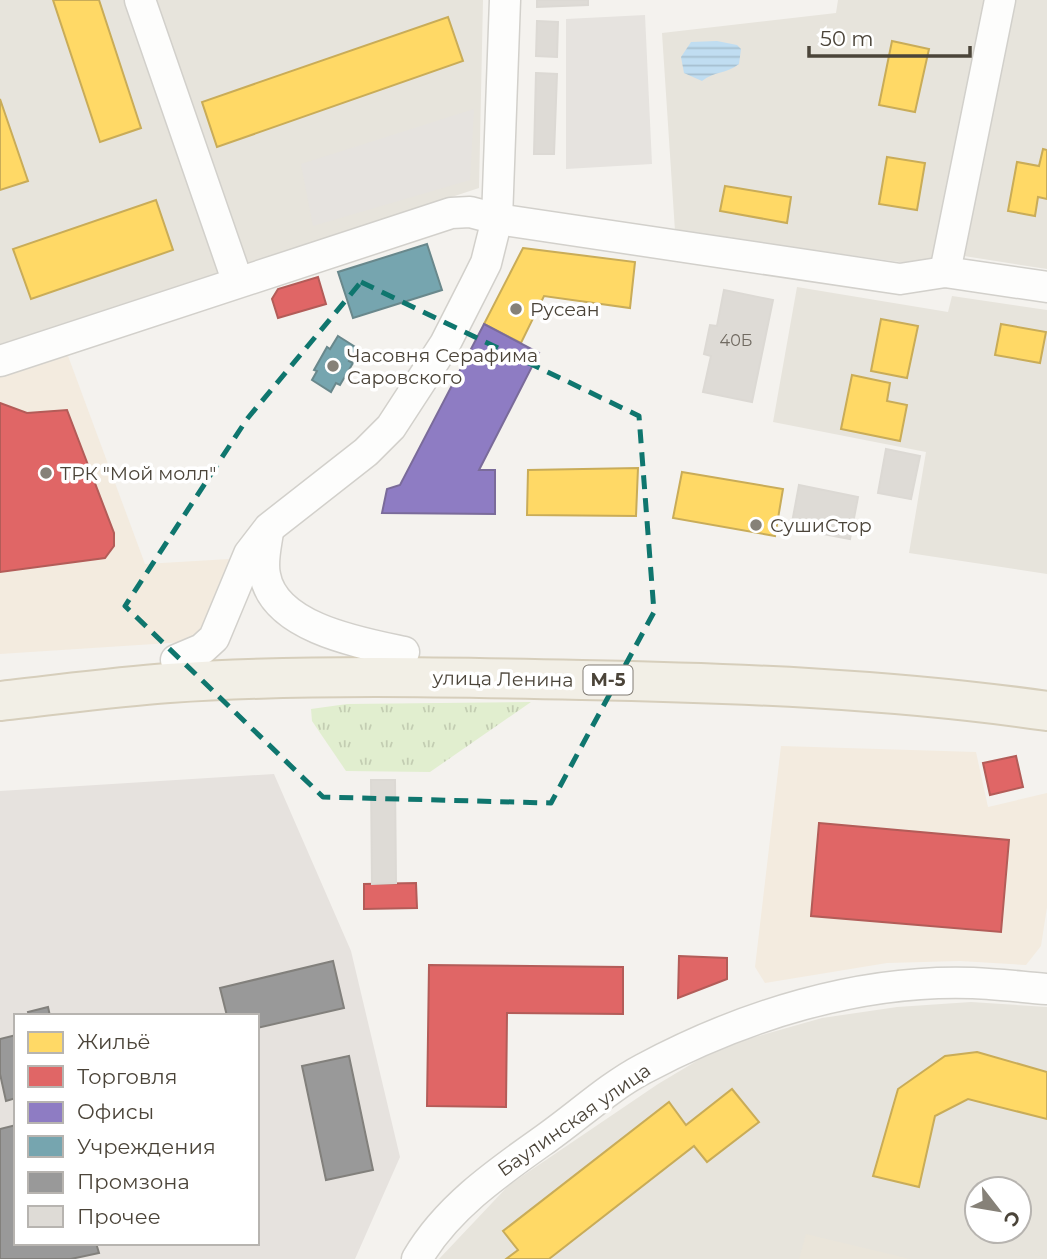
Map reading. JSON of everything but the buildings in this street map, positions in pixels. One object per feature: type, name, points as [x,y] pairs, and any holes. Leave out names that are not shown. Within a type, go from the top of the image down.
[{"type":"main road","name":"улица Ленина","points":[[171,672],[404,652],[743,657],[892,667],[1047,686]]},
{"type":"main road","name":"улица Ленина","points":[[171,672],[739,684],[885,692],[1047,712]]},
{"type":"main road","name":"М-5","points":[[0,678],[171,672]]},
{"type":"main road","name":"М-5","points":[[0,701],[171,672]]},
{"type":"street","points":[[140,0],[237,281]]},
{"type":"street","points":[[171,672],[214,638],[250,554],[269,528],[366,452],[391,428],[445,344],[486,263],[497,219],[505,0]]},
{"type":"street","points":[[945,272],[1000,0]]},
{"type":"street","points":[[0,361],[237,281],[451,213],[470,212],[497,219],[900,279],[945,272],[1047,287]]},
{"type":"street","points":[[269,528],[264,573],[267,584],[281,604],[296,617],[322,630],[356,642],[404,652]]},
{"type":"street","name":"Баулинская улица","points":[[417,1259],[426,1244],[483,1184],[640,1070],[709,1037],[772,1014],[879,989],[971,983],[1047,989]]},
{"type":"highlighted area","points":[[361,282],[639,416],[654,612],[551,803],[323,797],[125,606],[247,419]]},
{"type":"shaded area","points":[[0,0],[483,0],[479,188],[0,346]]},
{"type":"shaded area","points":[[838,0],[1047,0],[1047,269],[964,256],[914,264],[675,231],[662,33],[836,13]]},
{"type":"shaded area","points":[[645,15],[652,164],[566,169],[566,19]]},
{"type":"shaded area","points":[[474,109],[470,180],[313,226],[301,164]]},
{"type":"shaded area","points":[[797,287],[948,312],[952,296],[1047,310],[1047,574],[909,553],[926,452],[773,422]]},
{"type":"shaded area","points":[[64,345],[145,564],[229,559],[214,613],[205,632],[185,642],[0,654],[0,367]]},
{"type":"shaded area","points":[[781,746],[976,752],[988,807],[1047,793],[1047,907],[1041,946],[1026,965],[960,961],[887,963],[765,983],[755,967]]},
{"type":"shaded area","points":[[274,774],[351,951],[400,1157],[355,1259],[0,1259],[0,791]]},
{"type":"shaded area","points":[[971,1002],[1047,1007],[1047,1259],[439,1259],[509,1185],[658,1084],[720,1047],[822,1018],[897,1007]]},
{"type":"shaded area","points":[[806,1234],[910,1259],[799,1259]]},
{"type":"green space","points":[[531,702],[430,772],[346,771],[312,721],[311,709],[347,704]]},
{"type":"water","points":[[717,41],[737,45],[741,49],[739,64],[702,81],[684,73],[681,57],[691,42]]},
{"type":"place","name":"Русеан","points":[[516,309]]},
{"type":"place","name":"Часовня Серафима Саровского","points":[[333,366]]},
{"type":"place","name":"ТРК \"Мой молл\"","points":[[46,473]]},
{"type":"place","name":"СушиСтор","points":[[756,525]]}]
